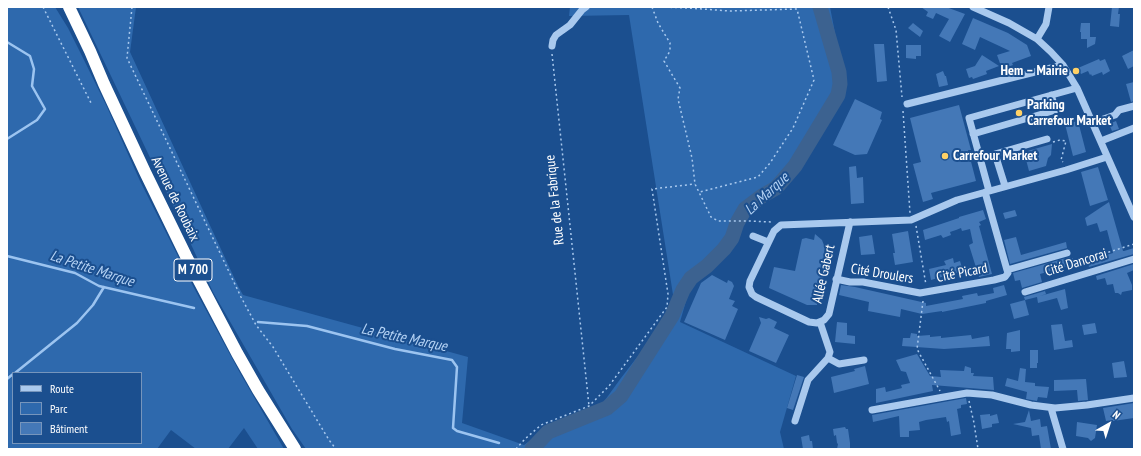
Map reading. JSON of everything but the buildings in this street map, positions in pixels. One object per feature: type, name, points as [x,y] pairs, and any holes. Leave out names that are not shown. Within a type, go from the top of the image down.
[{"type":"highway","name":"Avenue de Roubaix","points":[[61,7],[104,84]]},
{"type":"highway","name":"Avenue de Roubaix","points":[[70,7],[162,208],[241,360],[295,449]]},
{"type":"street","points":[[552,46],[556,35],[570,25],[586,7]]},
{"type":"street","points":[[973,7],[1009,23],[1037,39],[1063,65],[1077,88],[1134,217]]},
{"type":"street","points":[[1037,39],[1046,24],[1049,7]]},
{"type":"street","points":[[904,104],[1063,65]]},
{"type":"street","points":[[1006,274],[969,118],[1077,88]]},
{"type":"street","points":[[973,134],[1056,110],[1051,95]]},
{"type":"street","points":[[1092,123],[1115,115],[1119,110],[1134,106]]},
{"type":"street","points":[[1101,141],[1134,128]]},
{"type":"street","points":[[1005,186],[995,154],[1047,139]]},
{"type":"street","name":"Allée Gabert","points":[[850,222],[829,314],[824,320],[820,322],[809,322],[752,294],[749,287],[750,281],[768,242],[778,226],[781,225],[912,219],[952,202],[1066,170],[1107,156]]},
{"type":"street","points":[[753,236],[768,242]]},
{"type":"street","name":"Cité Picard","points":[[926,293],[994,280],[1006,274],[1067,253]]},
{"type":"street","name":"Cité Dancorai","points":[[1025,292],[1134,259]]},
{"type":"street","name":"Cité Droulers","points":[[836,279],[850,282],[863,282],[916,293],[926,293]]},
{"type":"street","points":[[795,421],[808,380],[828,358],[830,352],[820,322]]},
{"type":"street","points":[[828,358],[839,364],[864,360]]},
{"type":"street","points":[[872,410],[967,393],[992,395],[1031,405],[1051,408],[1087,405],[1134,398]]},
{"type":"street","points":[[1051,408],[1063,449]]},
{"type":"path","points":[[43,7],[92,105]]},
{"type":"path","points":[[132,7],[127,58],[256,325],[273,347],[329,440],[336,449]]},
{"type":"path","points":[[652,7],[658,23],[670,43],[670,51],[664,61],[680,88],[678,99],[692,158],[696,184],[711,217],[718,222],[749,221],[770,222],[781,225]]},
{"type":"path","points":[[660,7],[730,11],[796,9],[814,80],[793,128],[770,163],[758,177],[700,192]]},
{"type":"path","points":[[888,7],[896,30],[904,104],[912,219],[926,293],[917,349],[944,397]]},
{"type":"path","name":"Rue de la Fabrique","points":[[552,46],[590,406]]},
{"type":"path","points":[[1047,139],[1051,142],[1066,140],[1061,160],[1066,170]]},
{"type":"path","points":[[516,449],[541,425],[590,406],[609,386],[667,307],[668,294],[652,189],[696,184]]},
{"type":"path","points":[[1067,253],[1075,263],[1134,244]]},
{"type":"path","points":[[967,393],[978,449]]},
{"type":"green space","points":[[7,7],[55,7],[68,28],[84,60],[140,181],[193,286],[240,373],[284,449],[258,449],[244,428],[228,449],[196,449],[171,430],[157,449],[7,449]]},
{"type":"green space","points":[[78,7],[136,7],[130,52],[243,295],[468,357],[462,423],[524,445],[548,427],[600,407],[655,334],[674,301],[629,15],[569,16],[570,7],[830,7],[845,85],[832,115],[785,186],[761,201],[747,213],[723,257],[690,287],[680,322],[796,376],[780,432],[784,449],[306,449],[292,429],[213,292]]},
{"type":"waterway","name":"La Marque","points":[[532,449],[548,432],[607,408],[621,396],[672,316],[683,290],[691,278],[707,266],[724,249],[732,238],[737,223],[745,209],[762,196],[776,188],[795,166],[838,95],[840,84],[839,72],[820,7]]},
{"type":"waterway","name":"La Petite Marque","points":[[7,42],[30,56],[34,69],[32,86],[45,109],[37,120],[7,139]]},
{"type":"waterway","name":"La Petite Marque","points":[[7,256],[75,273],[99,286],[194,308]]},
{"type":"waterway","points":[[16,372],[77,323],[93,305],[104,287]]},
{"type":"waterway","name":"La Petite Marque","points":[[258,322],[307,326],[395,349],[452,360],[457,367],[453,428],[457,431],[499,443]]},
{"type":"waterway","points":[[7,379],[12,375]]},
{"type":"place","name":"Hem – Mairie","points":[[1076,71]]},
{"type":"place","name":"Parking Carrefour Market","points":[[1019,113]]},
{"type":"place","name":"Carrefour Market","points":[[945,156]]}]
